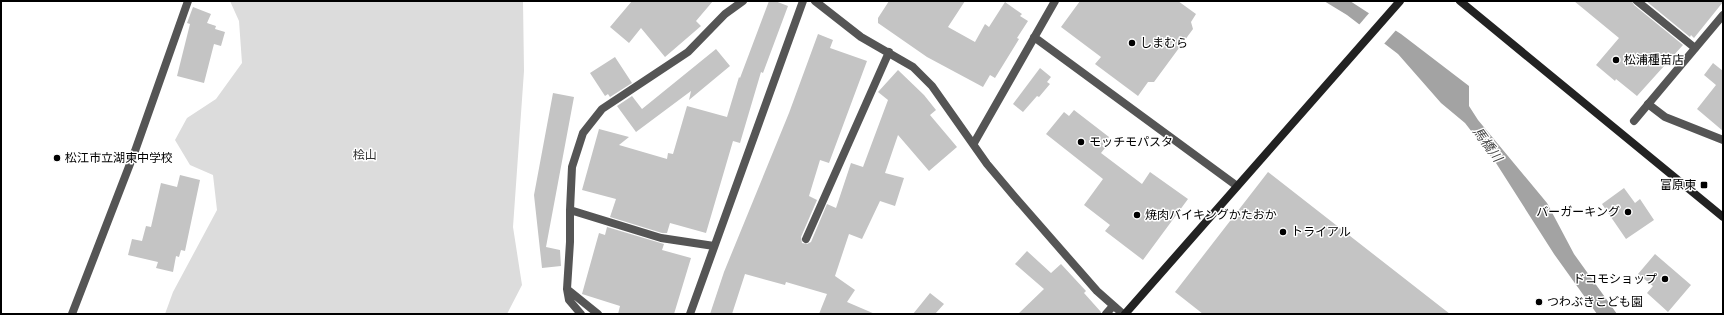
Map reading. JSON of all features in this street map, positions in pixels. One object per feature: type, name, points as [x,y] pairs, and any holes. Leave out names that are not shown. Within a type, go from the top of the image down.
[{"type":"street","points":[[72,314],[135,151],[188,1]]},
{"type":"street","points":[[581,314],[569,300],[567,289],[572,167],[583,133],[602,109],[688,52],[725,14],[743,1]]},
{"type":"street","points":[[690,314],[803,1]]},
{"type":"street","points":[[815,1],[861,37],[913,67],[932,86],[974,142],[987,164],[1097,291],[1124,314],[1399,2]]},
{"type":"street","points":[[974,142],[1055,1]]},
{"type":"street","points":[[1460,1],[1723,217]]},
{"type":"street","points":[[1637,1],[1695,48]]},
{"type":"street","points":[[1634,121],[1723,15]]},
{"type":"street","points":[[1034,37],[1237,186]]},
{"type":"street","points":[[806,239],[889,52]]},
{"type":"street","points":[[1648,104],[1665,116],[1723,140]]},
{"type":"street","points":[[570,210],[661,238],[714,246]]},
{"type":"street","points":[[567,289],[598,314]]},
{"type":"street","points":[[1106,314],[1113,306]]},
{"type":"green space","name":"桧山","points":[[230,1],[523,1],[524,71],[513,227],[522,285],[507,314],[165,314],[173,292],[217,210],[213,175],[190,165],[175,140],[187,118],[216,99],[242,63],[239,21]]},
{"type":"water","name":"馬橋川","points":[[1324,1],[1350,1],[1401,34],[1469,86],[1469,106],[1478,120],[1547,203],[1574,254],[1617,314],[1597,314],[1554,254],[1496,163],[1465,123],[1441,103],[1398,54],[1347,15]]},
{"type":"pier","points":[[1370,12],[1397,29],[1383,45],[1358,26]]},
{"type":"building","points":[[632,1],[713,1],[696,21],[701,26],[665,57],[641,28],[629,43],[610,27]]},
{"type":"building","points":[[769,1],[775,1],[788,6],[763,73],[761,72],[740,143],[733,141],[706,233],[670,223],[667,233],[662,233],[610,217],[616,199],[582,190],[599,129],[629,137],[619,145],[667,159],[668,153],[673,154],[687,106],[727,117],[739,77],[740,78]]},
{"type":"building","points":[[889,1],[965,1],[948,27],[975,42],[985,24],[989,27],[1005,2],[1022,14],[1020,16],[1028,21],[1017,38],[1019,39],[995,78],[990,75],[983,87],[927,57],[878,23],[878,18]]},
{"type":"building","name":"しまむら","points":[[1080,1],[1178,1],[1196,14],[1191,22],[1193,29],[1154,82],[1148,82],[1138,96],[1095,64],[1101,57],[1061,27]]},
{"type":"building","points":[[1574,1],[1632,1],[1634,5],[1683,45],[1637,96],[1616,79],[1615,81],[1596,65],[1619,38]]},
{"type":"building","points":[[1646,1],[1723,2],[1694,38],[1691,35],[1690,37]]},
{"type":"building","points":[[193,7],[211,14],[207,23],[216,26],[215,29],[225,32],[221,46],[214,44],[204,83],[177,76],[190,24],[187,23]]},
{"type":"building","points":[[818,34],[833,40],[830,48],[867,61],[829,163],[820,160],[809,196],[817,200],[801,237],[802,243],[807,244],[811,242],[827,204],[836,208],[851,163],[863,167],[888,100],[878,92],[898,70],[924,95],[936,110],[930,115],[957,147],[929,171],[898,135],[885,173],[904,178],[895,206],[880,201],[862,239],[849,234],[835,276],[855,290],[847,302],[875,314],[819,314],[827,294],[786,282],[785,285],[745,274],[732,314],[710,314],[724,272],[789,113]]},
{"type":"building","points":[[716,49],[730,66],[689,100],[691,91],[636,132],[617,106],[632,96],[642,109]]},
{"type":"building","points":[[615,57],[632,83],[610,97],[608,94],[605,96],[590,73]]},
{"type":"building","points":[[1713,63],[1723,71],[1723,131],[1697,109],[1716,85],[1704,75]]},
{"type":"building","points":[[1040,68],[1051,77],[1047,82],[1050,84],[1023,112],[1013,104]]},
{"type":"building","points":[[553,93],[574,97],[546,247],[560,250],[561,266],[542,268],[534,195]]},
{"type":"building","name":"焼肉バイキングかたおか","points":[[1074,110],[1109,137],[1102,146],[1105,148],[1101,153],[1142,184],[1150,172],[1188,199],[1143,260],[1105,231],[1110,225],[1084,205],[1103,179],[1046,134],[1064,112],[1069,116]]},
{"type":"building","name":"トライアル","points":[[1268,172],[1450,314],[1203,314],[1175,292]]},
{"type":"building","points":[[180,175],[200,180],[185,251],[181,250],[179,257],[176,256],[173,272],[156,268],[158,262],[128,255],[132,239],[142,241],[146,226],[151,227],[161,183],[177,187]]},
{"type":"building","name":"バーガーキング","points":[[1624,188],[1635,203],[1640,199],[1654,220],[1626,239],[1602,204]]},
{"type":"building","points":[[607,227],[664,244],[662,250],[691,258],[674,314],[618,314],[620,306],[582,294],[599,233],[605,235]]},
{"type":"building","points":[[1027,251],[1051,273],[1061,264],[1086,291],[1084,293],[1101,312],[1101,314],[1018,314],[1044,289],[1015,264]]},
{"type":"building","name":"ドコモショップ","points":[[1655,254],[1691,285],[1668,312],[1647,293],[1653,286],[1638,274]]},
{"type":"building","points":[[930,293],[944,304],[935,314],[913,314]]},
{"type":"place","name":"しまむら","points":[[1132,43]]},
{"type":"place","name":"松浦種苗店","points":[[1616,60]]},
{"type":"place","name":"モッチモパスタ","points":[[1081,142]]},
{"type":"place","name":"松江市立湖東中学校","points":[[57,158]]},
{"type":"place","name":"富原東","points":[[1704,185]]},
{"type":"place","name":"バーガーキング","points":[[1628,212]]},
{"type":"place","name":"焼肉バイキングかたおか","points":[[1137,215]]},
{"type":"place","name":"トライアル","points":[[1283,232]]},
{"type":"place","name":"ドコモショップ","points":[[1665,279]]},
{"type":"place","name":"つわぶきこども園","points":[[1539,302]]}]
